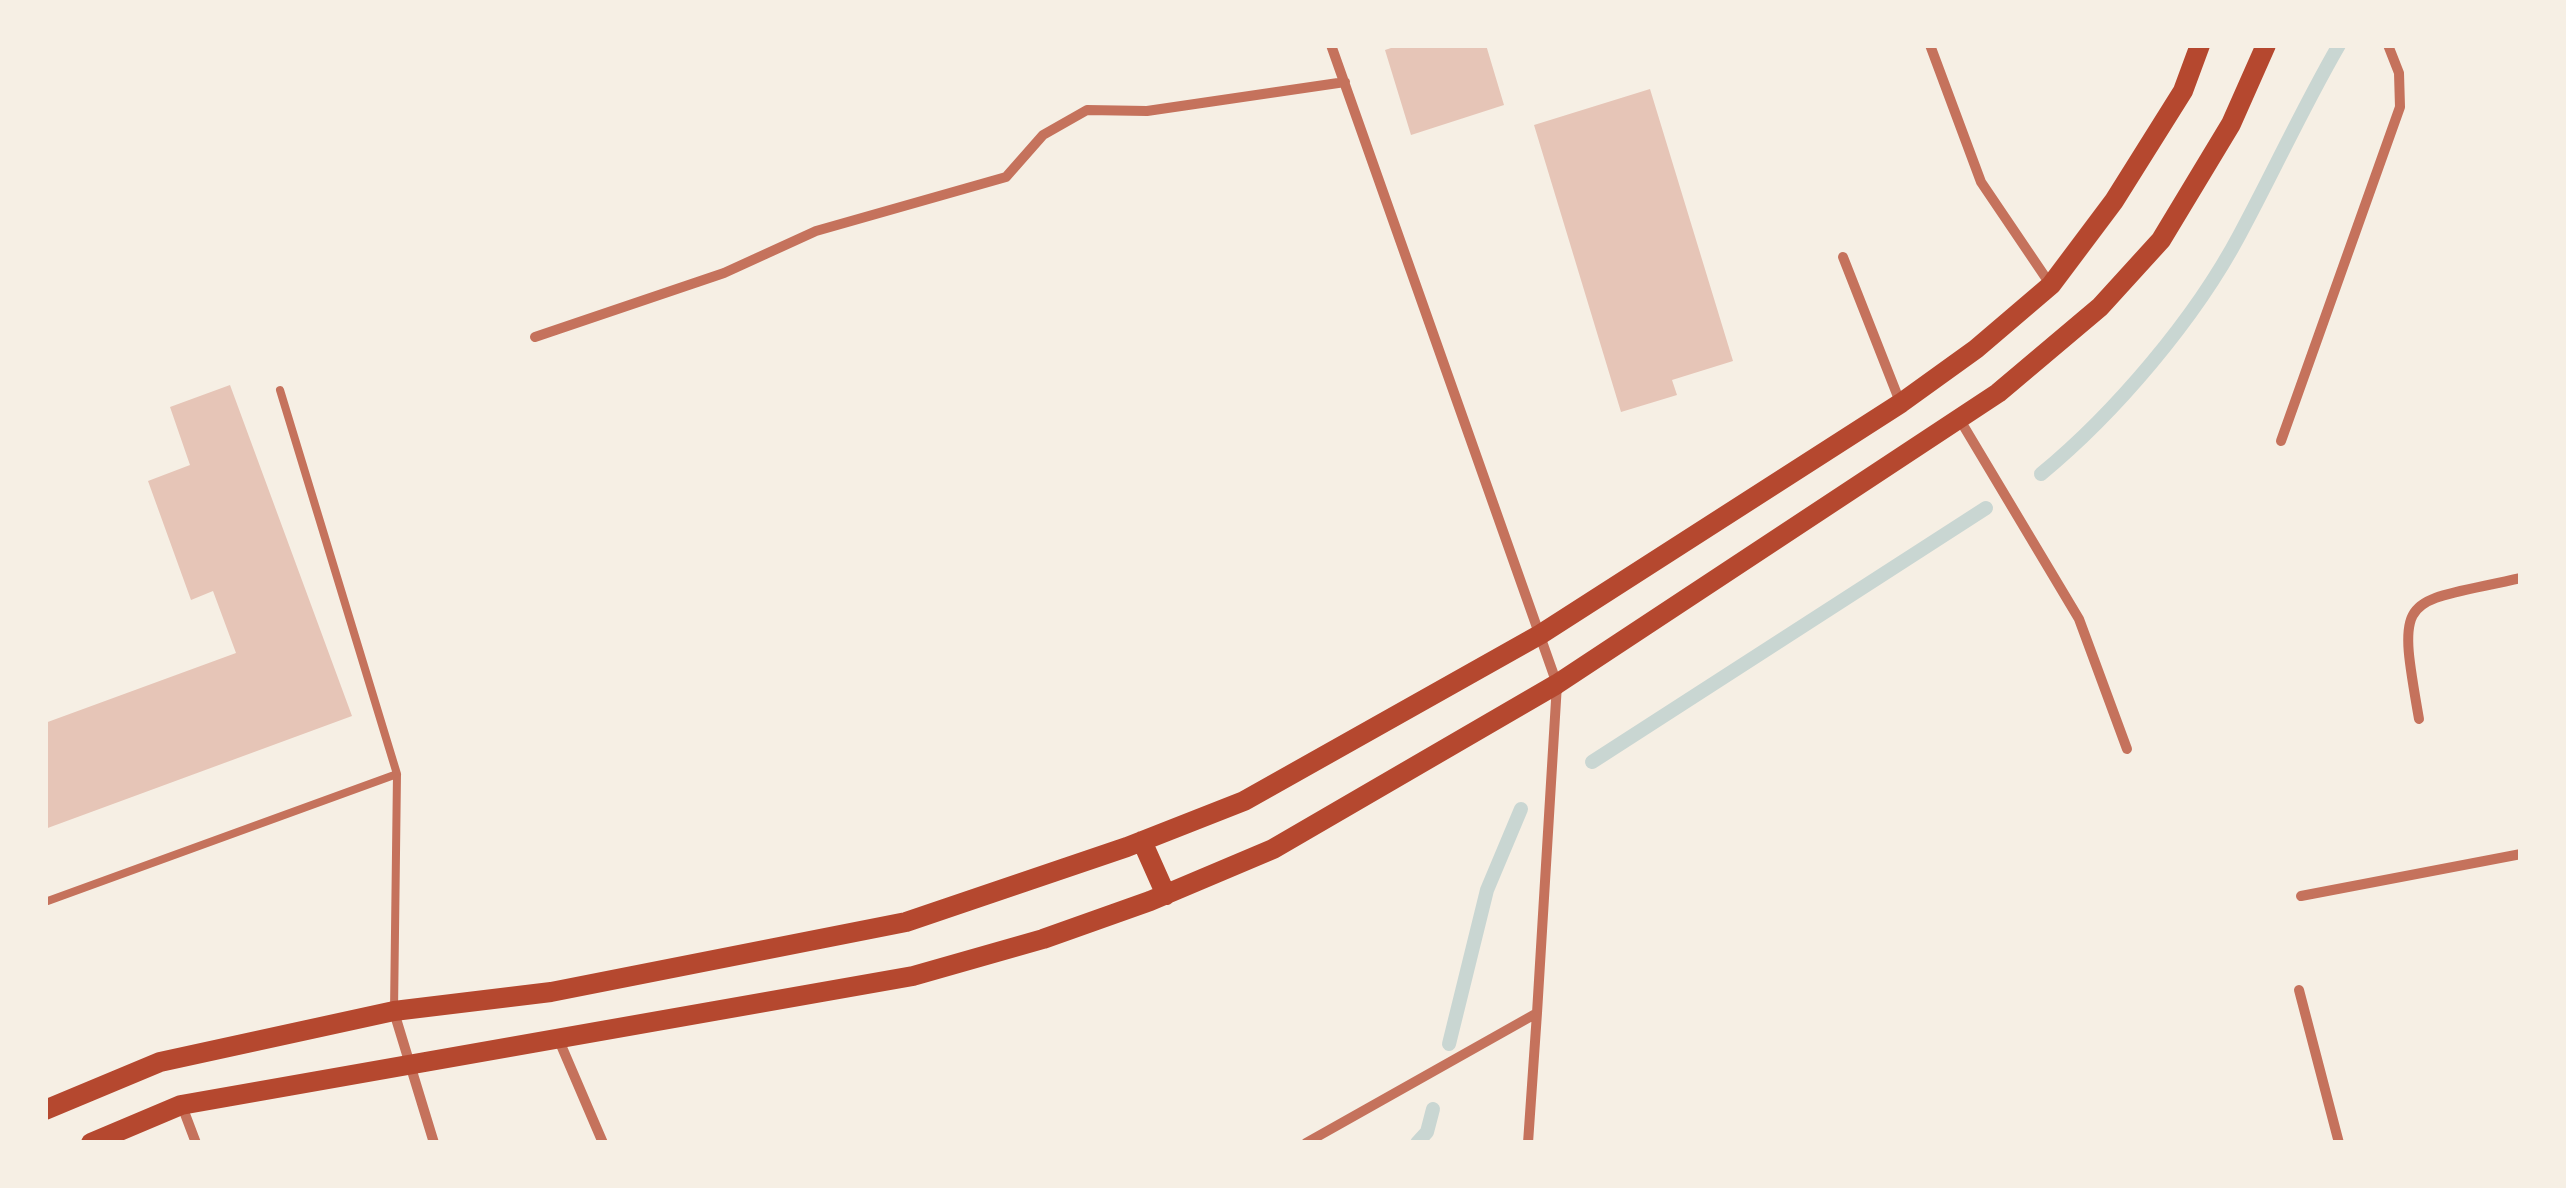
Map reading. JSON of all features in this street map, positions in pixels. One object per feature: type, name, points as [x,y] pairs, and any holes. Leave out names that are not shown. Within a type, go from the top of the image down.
[{"type":"main road","points":[[45,1110],[160,1062],[394,1011],[551,992],[906,922],[1142,841],[1244,800],[1540,634],[1901,403],[1976,349],[2051,285],[2134,170],[2182,91],[2200,45]]},
{"type":"main road","points":[[91,1143],[181,1105],[407,1062],[913,976],[1043,939],[1273,849],[1558,684],[1960,420],[2100,308],[2162,240],[2231,124],[2266,45]]},
{"type":"main road","points":[[1142,841],[1166,894]]},
{"type":"street","points":[[1332,45],[1558,684],[1528,1143]]},
{"type":"street","points":[[1930,45],[1981,182],[2051,285]]},
{"type":"street","points":[[2281,441],[2400,107],[2396,59],[2388,45]]},
{"type":"street","points":[[535,338],[724,274],[816,230],[1006,177],[1043,134],[1087,110],[1146,111],[1344,82]]},
{"type":"street","points":[[1843,256],[1901,403]]},
{"type":"street","points":[[1960,420],[2079,618],[2127,750]]},
{"type":"street","points":[[2419,719],[2409,659],[2408,628],[2413,608],[2427,598],[2521,578]]},
{"type":"street","points":[[2301,896],[2521,854]]},
{"type":"street","points":[[2299,990],[2339,1143]]},
{"type":"street","points":[[394,1011],[434,1143]]},
{"type":"street","points":[[1306,1143],[1537,1013]]},
{"type":"street","points":[[557,1038],[604,1143]]},
{"type":"street","points":[[181,1105],[196,1143]]},
{"type":"lane","points":[[280,390],[397,774],[394,1011]]},
{"type":"lane","points":[[45,902],[397,774]]},
{"type":"building","points":[[1400,45],[1486,45],[1504,105],[1411,135],[1385,50]]},
{"type":"building","points":[[1650,89],[1733,361],[1672,380],[1677,395],[1621,412],[1534,125]]},
{"type":"building","points":[[230,385],[352,716],[45,829],[45,723],[236,653],[213,591],[191,600],[148,481],[190,465],[170,407]]},
{"type":"waterway","points":[[2041,474],[2125,394],[2200,299],[2240,234],[2339,45]]},
{"type":"waterway","points":[[1592,762],[1986,508]]},
{"type":"waterway","points":[[1449,1044],[1487,890],[1521,809]]},
{"type":"waterway","points":[[1417,1143],[1427,1132],[1433,1109]]}]
